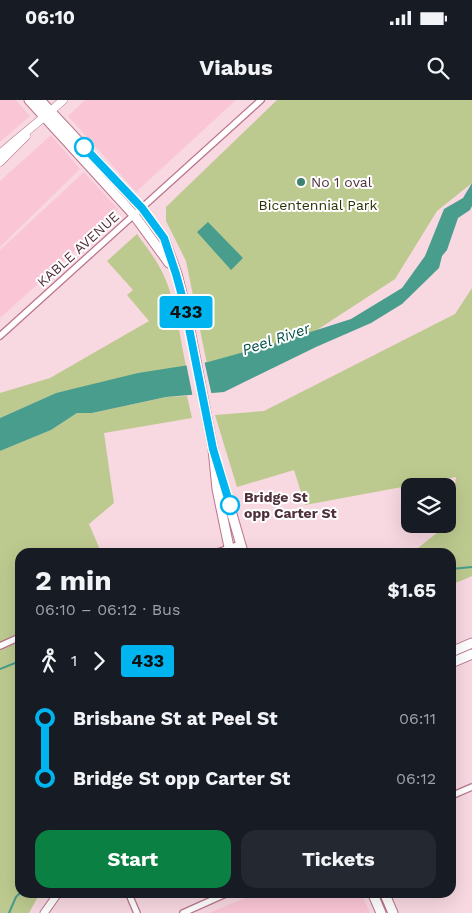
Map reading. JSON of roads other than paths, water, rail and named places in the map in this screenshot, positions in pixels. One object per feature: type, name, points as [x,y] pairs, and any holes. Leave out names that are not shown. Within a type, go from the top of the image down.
[{"type":"main road","points":[[28,100],[48,115],[142,208],[164,238],[186,309],[213,449],[241,548]]},
{"type":"main road","points":[[40,100],[48,115],[134,215],[176,274]]},
{"type":"main road","points":[[0,154],[14,141],[32,129],[63,100]]},
{"type":"main road","points":[[0,162],[32,129]]},
{"type":"main road","points":[[213,449],[217,488],[230,548]]},
{"type":"main road","points":[[456,650],[472,643]]},
{"type":"main road","points":[[456,661],[472,654]]},
{"type":"main road","points":[[375,898],[381,913]]},
{"type":"main road","points":[[387,898],[393,913]]},
{"type":"street","name":"KABLE AVENUE","points":[[0,336],[261,100]]},
{"type":"street","points":[[0,646],[15,639]]},
{"type":"street","points":[[456,794],[472,787]]},
{"type":"street","points":[[44,913],[54,898]]},
{"type":"street","points":[[131,898],[137,913]]},
{"type":"street","points":[[183,913],[217,898]]},
{"type":"waterway","points":[[456,569],[472,567]]},
{"type":"waterway","points":[[0,669],[15,663]]},
{"type":"waterway","points":[[9,913],[16,898]]},
{"type":"place","name":"No 1 oval","points":[[301,182]]},
{"type":"place","name":"Bridge St opp Carter St","points":[[230,505]]},
{"type":"park label","name":"Bicentennial Park","points":[[318,205]]},
{"type":"water label","name":"Peel River","points":[[276,339]]}]
